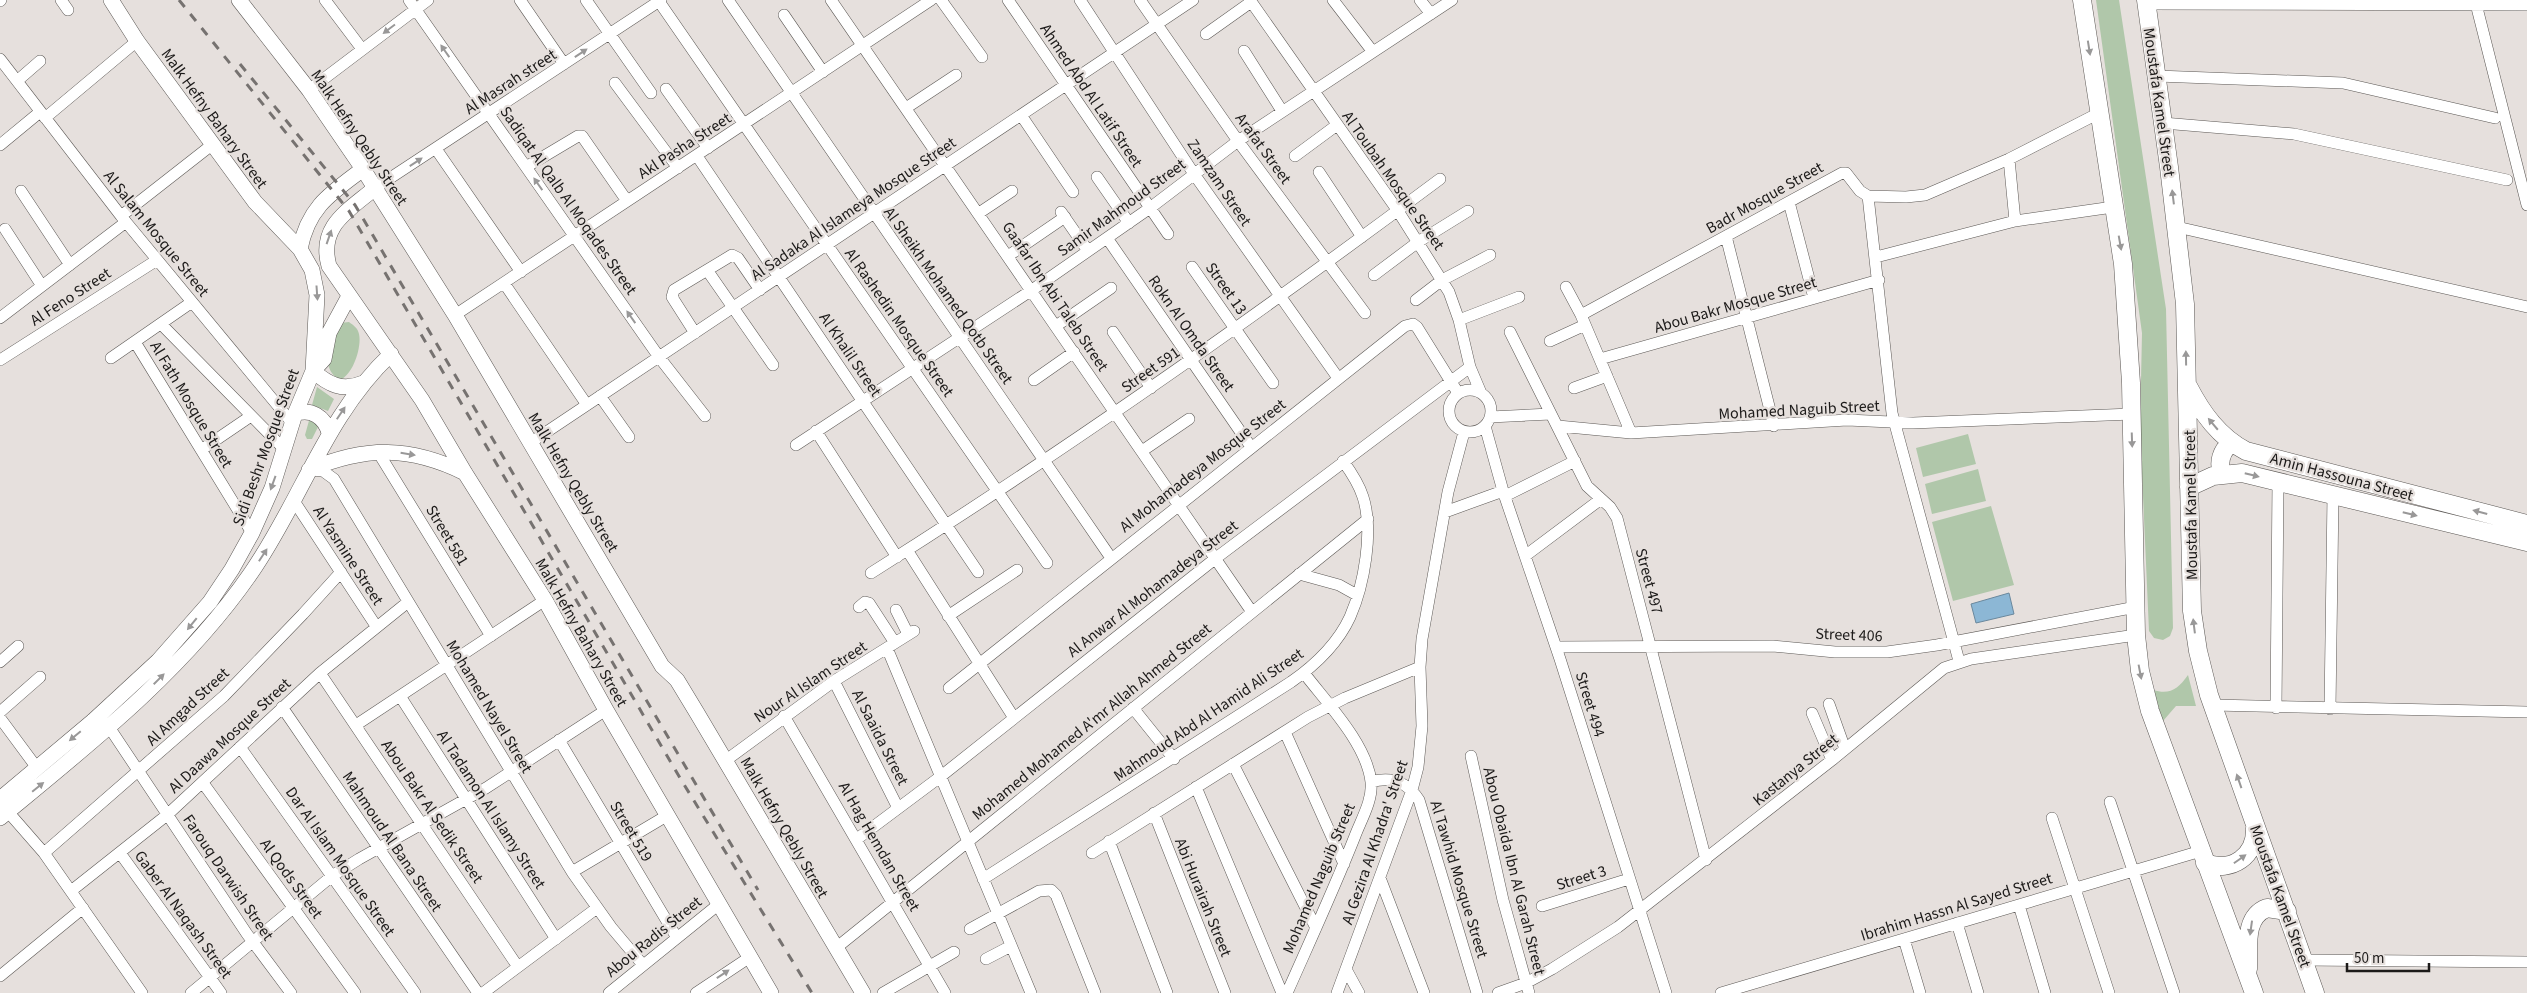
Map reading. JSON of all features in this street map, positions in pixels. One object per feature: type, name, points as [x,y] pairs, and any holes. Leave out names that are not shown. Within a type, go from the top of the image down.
[{"type":"main road","points":[[2082,0],[2123,264],[2132,414],[2136,636],[2145,693],[2254,993]]},
{"type":"main road","name":"Moustafa Kamel Street","points":[[2147,2],[2177,227],[2184,304],[2192,611],[2200,658],[2213,705],[2315,993]]},
{"type":"main road","name":"Amin Hassouna Street","points":[[2187,384],[2202,410],[2231,443],[2246,451],[2527,524]]},
{"type":"main road","points":[[2222,474],[2220,459],[2231,443]]},
{"type":"main road","name":"Amin Hassouna Street","points":[[2189,488],[2204,479],[2222,474],[2242,473],[2527,542]]},
{"type":"main road","points":[[2203,857],[2220,867],[2241,860],[2251,849],[2256,828]]},
{"type":"main road","points":[[2248,976],[2250,926],[2254,916],[2267,908],[2286,911]]},
{"type":"street","points":[[61,0],[68,10]]},
{"type":"street","name":"Malk Hefny Bahary Street","points":[[111,0],[137,41],[265,214],[300,248]]},
{"type":"street","name":"Malk Hefny Qebly Street","points":[[239,0],[309,90],[363,169],[455,315],[662,666],[677,680],[863,993]]},
{"type":"street","points":[[325,0],[362,50]]},
{"type":"street","points":[[309,90],[362,50],[413,4],[428,0]]},
{"type":"street","points":[[520,0],[564,64]]},
{"type":"street","points":[[586,0],[651,94]]},
{"type":"street","name":"Al Masrah street","points":[[375,188],[660,0]]},
{"type":"street","name":"Al Rashedin Mosque Street","points":[[660,0],[744,125],[1047,563]]},
{"type":"street","name":"Al Sheikh Mohamed Qotb Street","points":[[728,0],[873,214],[1111,558]]},
{"type":"street","name":"Gaafar Ibn Abi Taleb Street","points":[[831,0],[1252,612]]},
{"type":"street","name":"Akl Pasha Street","points":[[455,315],[931,0]]},
{"type":"street","points":[[942,0],[982,57]]},
{"type":"street","name":"Ahmed Abd Al Latif Street","points":[[1008,0],[1168,234]]},
{"type":"street","name":"Zamzam Street","points":[[1080,0],[1194,174],[1338,378]]},
{"type":"street","name":"Arafat Street","points":[[1140,0],[1238,141],[1365,313]]},
{"type":"street","name":"Al Sadaka Al Islameya Mosque Street","points":[[530,443],[1193,0]]},
{"type":"street","points":[[1333,0],[1373,52]]},
{"type":"street","points":[[1420,0],[1431,14]]},
{"type":"street","name":"Samir Mahmoud Street","points":[[796,445],[1032,290],[1150,208],[1238,141],[1452,0]]},
{"type":"street","points":[[1206,34],[1250,1]]},
{"type":"street","name":"Al Toubah Mosque Street","points":[[1250,1],[1398,211],[1442,280],[1452,299],[1470,367],[1481,393]]},
{"type":"street","points":[[2147,2],[2475,2],[2527,4]]},
{"type":"street","points":[[2475,2],[2527,205]]},
{"type":"street","name":"Sadiqat Al Qalb Al Moqades Street","points":[[413,4],[659,357],[704,416]]},
{"type":"street","points":[[784,15],[823,72]]},
{"type":"street","points":[[0,145],[43,115],[137,41]]},
{"type":"street","points":[[1244,51],[1282,111]]},
{"type":"street","name":"Al Salam Mosque Street","points":[[0,60],[157,260],[294,419]]},
{"type":"street","points":[[16,81],[40,61]]},
{"type":"street","points":[[906,108],[956,75]]},
{"type":"street","points":[[2157,76],[2343,83],[2495,118]]},
{"type":"street","points":[[615,83],[678,168]]},
{"type":"street","points":[[666,89],[708,148]]},
{"type":"street","points":[[1959,661],[1894,422],[1868,196],[1906,198],[1925,195],[2010,159],[2099,113]]},
{"type":"street","points":[[1020,115],[1073,192]]},
{"type":"street","points":[[2163,123],[2294,134],[2507,180]]},
{"type":"street","points":[[1294,156],[1336,125]]},
{"type":"street","points":[[526,167],[578,136],[582,136],[627,201]]},
{"type":"street","points":[[0,318],[70,265],[212,144]]},
{"type":"street","points":[[436,148],[521,272]]},
{"type":"street","name":"Al Khalil Street","points":[[697,156],[978,572]]},
{"type":"street","points":[[2010,159],[2015,221]]},
{"type":"street","points":[[300,248],[307,222],[317,207],[363,169]]},
{"type":"street","points":[[1319,172],[1362,237]]},
{"type":"street","name":"Badr Mosque Street","points":[[1550,342],[1583,320],[1726,236],[1845,172],[1860,191],[1868,196]]},
{"type":"street","points":[[1097,178],[1128,223]]},
{"type":"street","name":"Street 591","points":[[871,573],[998,492],[1151,388],[1327,263],[1440,179]]},
{"type":"street","name":"Malk Hefny Bahary Street","points":[[375,188],[339,219],[328,234],[326,245],[329,266],[422,400],[465,473],[545,600],[606,710],[771,993]]},
{"type":"street","points":[[979,213],[1012,190]]},
{"type":"street","points":[[21,192],[70,265]]},
{"type":"street","points":[[1789,202],[1814,298]]},
{"type":"street","points":[[1876,257],[2015,221],[2113,207]]},
{"type":"street","points":[[1374,275],[1418,242],[1468,211]]},
{"type":"street","points":[[1008,256],[1063,215],[1088,251]]},
{"type":"street","points":[[2177,227],[2527,307]]},
{"type":"street","points":[[5,230],[42,286]]},
{"type":"street","points":[[1726,236],[1774,426]]},
{"type":"street","name":"Rokn Al Omda Street","points":[[1107,238],[1251,447]]},
{"type":"street","name":"Sidi Beshr Mosque Street","points":[[2,808],[37,768],[102,727],[158,661],[185,633],[232,569],[252,534],[285,450],[294,419],[313,370],[317,295],[312,270],[300,248]]},
{"type":"street","points":[[1416,300],[1442,280],[1490,255]]},
{"type":"street","points":[[695,333],[671,294],[674,290],[729,256],[736,256],[760,290]]},
{"type":"street","name":"Al Feno Street","points":[[1,359],[157,260]]},
{"type":"street","name":"Street 13","points":[[1192,267],[1273,382]]},
{"type":"street","points":[[707,270],[773,365]]},
{"type":"street","name":"Abou Bakr Mosque Street","points":[[1600,359],[1879,280]]},
{"type":"street","points":[[504,283],[587,405]]},
{"type":"street","points":[[1566,287],[1583,320],[1631,433]]},
{"type":"street","points":[[1056,326],[1111,288]]},
{"type":"street","points":[[349,296],[329,332],[324,359],[313,370],[325,381],[335,386],[352,387],[363,383]]},
{"type":"street","points":[[1459,320],[1519,296]]},
{"type":"street","points":[[112,358],[192,302]]},
{"type":"street","points":[[161,324],[285,450]]},
{"type":"street","name":"Al Mohamadeya Mosque Street","points":[[949,688],[1338,378],[1409,324],[1417,327],[1458,393]]},
{"type":"street","points":[[1113,332],[1151,388]]},
{"type":"street","name":"Street 497","points":[[1510,332],[1587,486],[1610,507],[1617,518],[1706,860]]},
{"type":"street","name":"Al Fath Mosque Street","points":[[135,342],[252,534]]},
{"type":"street","points":[[1034,380],[1074,352]]},
{"type":"street","name":"Sidi Beshr Mosque Street","points":[[2,808],[102,727],[174,664],[233,597],[266,550],[294,501],[328,433],[363,383],[391,354]]},
{"type":"street","name":"Al Anwar Al Mohamadeya Street","points":[[857,839],[940,777],[1343,460],[1470,367]]},
{"type":"street","points":[[1574,388],[1607,376]]},
{"type":"street","points":[[1488,421],[1488,401],[1481,393],[1473,390],[1458,393],[1451,400],[1448,414],[1455,427],[1464,432],[1479,431],[1488,421],[1551,414]]},
{"type":"street","points":[[600,396],[629,437]]},
{"type":"street","points":[[294,419],[302,412],[317,414],[327,426],[328,433]]},
{"type":"street","name":"Mohamed Naguib Street","points":[[1558,426],[1631,433],[1774,426],[1847,420],[1894,422],[2132,414]]},
{"type":"street","points":[[201,450],[251,416]]},
{"type":"street","points":[[1142,452],[1189,419]]},
{"type":"street","name":"Street 494","points":[[1488,421],[1504,493],[1556,647],[1638,910],[1666,993]]},
{"type":"street","points":[[816,431],[948,616],[1014,718]]},
{"type":"street","name":"Al Gezira Al Khadra' Street","points":[[1337,993],[1412,790],[1418,767],[1422,726],[1420,667],[1422,639],[1445,512],[1464,432]]},
{"type":"street","points":[[310,470],[347,456],[378,452],[423,456],[465,473]]},
{"type":"street","name":"Street 581","points":[[378,452],[491,636]]},
{"type":"street","name":"Mahmoud Abd Al Hamid Ali Street","points":[[983,879],[1174,759],[1304,673],[1322,656],[1349,618],[1357,596],[1368,540],[1368,519],[1358,485],[1343,460]]},
{"type":"street","points":[[1445,512],[1504,493],[1575,461]]},
{"type":"street","name":"Mohamed Nayel Street","points":[[310,470],[323,472],[334,479],[572,872],[596,908],[643,965]]},
{"type":"street","points":[[2276,708],[2278,482]]},
{"type":"street","points":[[2330,709],[2333,495]]},
{"type":"street","points":[[1524,556],[1601,499]]},
{"type":"street","name":"Al Yasmine Street","points":[[294,501],[376,626]]},
{"type":"street","name":"Mohamed Mohamed A'mr Allah Ahmed Street","points":[[836,948],[1368,519]]},
{"type":"street","points":[[948,616],[1018,570]]},
{"type":"street","name":"Al Amgad Street","points":[[44,853],[139,772],[264,656],[341,572]]},
{"type":"street","points":[[1299,574],[1333,582],[1357,596]]},
{"type":"street","points":[[356,725],[545,600]]},
{"type":"street","name":"Al Daawa Mosque Street","points":[[71,891],[168,815],[320,673],[408,602]]},
{"type":"street","points":[[858,607],[864,602],[869,603],[891,646],[940,777],[1031,993]]},
{"type":"street","name":"Street 406","points":[[1556,647],[1773,646],[1861,653],[1904,650],[1955,642],[2136,607]]},
{"type":"street","name":"Nour Al Islam Street","points":[[726,761],[784,716],[834,681],[911,632],[896,610]]},
{"type":"street","name":"Kastanya Street","points":[[1498,993],[1528,988],[1590,947],[1706,860],[1845,750],[1944,668],[1959,661],[2136,636]]},
{"type":"street","points":[[0,662],[18,646]]},
{"type":"street","points":[[1092,853],[1329,706],[1420,667]]},
{"type":"street","name":"Abou Bakr Al Sedik Street","points":[[320,673],[518,967]]},
{"type":"street","name":"Mohamed Naguib Street","points":[[1288,991],[1344,864],[1366,808],[1371,782],[1366,763],[1357,744],[1304,673]]},
{"type":"street","points":[[0,712],[40,678]]},
{"type":"street","name":"Al Saaida Street","points":[[834,681],[898,808]]},
{"type":"street","name":"Al Tadamon Al Islamy Street","points":[[400,696],[556,939]]},
{"type":"street","points":[[1830,704],[1845,750]]},
{"type":"street","points":[[2213,705],[2276,708],[2527,712]]},
{"type":"street","name":"Mahmoud Al Bana Street","points":[[282,707],[380,847],[478,993]]},
{"type":"street","points":[[1133,708],[1174,759]]},
{"type":"street","points":[[191,993],[332,876],[511,772],[606,710]]},
{"type":"street","points":[[1812,713],[1832,760]]},
{"type":"street","name":"Al Hag Hemdan Street","points":[[784,716],[946,993]]},
{"type":"street","points":[[0,718],[37,768]]},
{"type":"street","name":"Farouq Darwish Street","points":[[102,727],[139,772],[252,941],[291,993]]},
{"type":"street","points":[[1285,732],[1344,864]]},
{"type":"street","name":"Street 519","points":[[559,740],[677,938]]},
{"type":"street","name":"Dar Al Islam Mosque Street","points":[[240,747],[415,993]]},
{"type":"street","name":"Abou Obaida Ibn Al Garah Street","points":[[1471,756],[1503,900],[1528,988]]},
{"type":"street","points":[[1233,764],[1316,928]]},
{"type":"street","name":"Al Tawhid Mosque Street","points":[[1371,782],[1393,780],[1412,790],[1424,812],[1477,993]]},
{"type":"street","name":"Al Qods Street","points":[[203,783],[355,993]]},
{"type":"street","points":[[1196,788],[1288,991]]},
{"type":"street","points":[[2110,802],[2174,993]]},
{"type":"street","points":[[2,808],[44,853],[142,993]]},
{"type":"street","name":"Abi Hurairah Street","points":[[1154,813],[1225,993]]},
{"type":"street","points":[[572,872],[668,815]]},
{"type":"street","points":[[2052,818],[2110,993]]},
{"type":"street","points":[[1109,841],[1167,993]]},
{"type":"street","name":"Gaber Al Naqash Street","points":[[120,854],[221,993]]},
{"type":"street","name":"Ibrahim Hassn Al Sayed Street","points":[[1721,993],[2133,871],[2203,857]]},
{"type":"street","points":[[1380,878],[1424,993]]},
{"type":"street","name":"Street 3","points":[[1542,906],[1629,879]]},
{"type":"street","points":[[970,929],[1042,889],[1054,892],[1095,993]]},
{"type":"street","name":"Abou Radis Street","points":[[609,993],[718,904]]},
{"type":"street","points":[[2018,905],[2045,993]]},
{"type":"street","points":[[0,976],[83,908]]},
{"type":"street","points":[[483,993],[596,908]]},
{"type":"street","points":[[1957,923],[1978,993]]},
{"type":"street","points":[[1904,939],[1920,993]]},
{"type":"street","points":[[986,959],[1011,946]]},
{"type":"street","points":[[884,993],[954,952]]},
{"type":"street","points":[[696,993],[750,957]]},
{"type":"street","points":[[2304,960],[2527,962]]},
{"type":"street","points":[[1346,971],[1359,993]]},
{"type":"green space","points":[[2096,0],[2119,0],[2166,309],[2173,628],[2170,636],[2163,640],[2154,638],[2149,631],[2140,428],[2142,333]]},
{"type":"green space","points":[[349,322],[358,332],[360,340],[358,353],[349,373],[340,380],[329,369],[328,353],[340,323]]},
{"type":"green space","points":[[317,387],[334,399],[328,411],[312,405]]},
{"type":"green space","points":[[310,417],[320,423],[312,439],[307,439],[305,435]]},
{"type":"green space","points":[[1968,434],[1976,464],[1923,477],[1916,448]]},
{"type":"green space","points":[[1978,469],[1986,501],[1932,514],[1925,484]]},
{"type":"green space","points":[[1991,506],[2014,585],[1953,601],[1932,522]]},
{"type":"green space","points":[[2188,675],[2196,706],[2176,706],[2163,721],[2153,690],[2164,692],[2173,690]]},
{"type":"water","points":[[2009,593],[2014,614],[1976,623],[1971,604]]},
{"type":"railway","points":[[179,0],[349,211],[680,778],[812,993]]},
{"type":"railway","points":[[240,64],[355,205],[758,890]]}]
